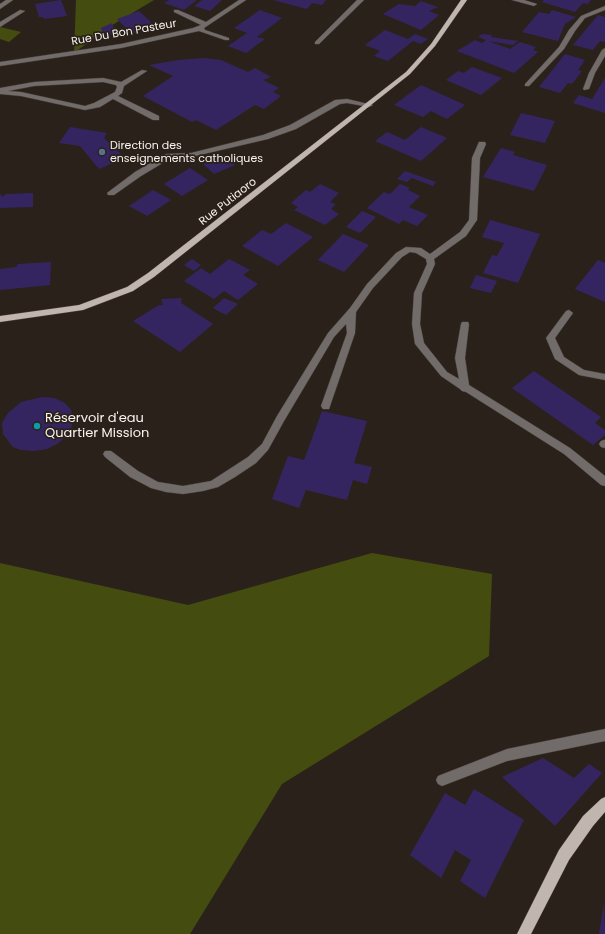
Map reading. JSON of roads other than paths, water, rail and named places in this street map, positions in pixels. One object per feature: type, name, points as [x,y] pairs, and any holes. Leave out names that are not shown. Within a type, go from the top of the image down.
[{"type":"main road","name":"Rue Putiaoro","points":[[0,319],[80,308],[130,290],[179,255],[408,73],[433,45],[464,0]]},
{"type":"main road","points":[[524,934],[564,855],[588,821],[604,805]]},
{"type":"street","points":[[0,7],[10,0]]},
{"type":"street","name":"Rue Du Bon Pasteur","points":[[0,64],[121,46],[166,37],[204,26],[243,0]]},
{"type":"street","points":[[318,43],[361,0]]},
{"type":"street","points":[[515,0],[534,4]]},
{"type":"street","points":[[527,85],[562,48],[572,30],[583,17],[605,8]]},
{"type":"street","points":[[0,24],[22,11]]},
{"type":"street","points":[[176,11],[204,26],[202,31],[227,39]]},
{"type":"street","points":[[586,89],[592,73],[605,50]]},
{"type":"street","points":[[0,91],[21,94],[79,108],[97,105],[113,96],[118,93],[121,85],[144,71]]},
{"type":"street","points":[[0,91],[34,84],[103,80],[115,81],[121,85]]},
{"type":"street","points":[[113,96],[156,118]]},
{"type":"street","points":[[111,193],[138,174],[169,156],[191,155],[265,137],[293,127],[338,102],[347,101],[369,104]]},
{"type":"street","points":[[430,258],[439,253],[463,234],[473,220],[476,158],[482,144]]},
{"type":"street","points":[[108,454],[134,474],[154,485],[183,490],[203,488],[214,484],[252,460],[265,447],[280,419],[331,335],[353,310],[370,286],[399,255],[409,249],[418,250],[430,258],[431,264],[418,293],[416,324],[420,344],[444,374],[465,389],[566,451],[605,482]]},
{"type":"street","points":[[326,406],[351,333],[350,329],[353,310]]},
{"type":"street","points":[[569,313],[550,338],[560,359],[582,373],[605,377]]},
{"type":"street","points":[[465,324],[460,358],[465,389]]},
{"type":"street","points":[[442,780],[507,755],[605,735]]},
{"type":"place","name":"Direction des enseignements catholiques","points":[[102,152]]},
{"type":"place","name":"Réservoir d'eau Quartier Mission","points":[[37,426]]}]
